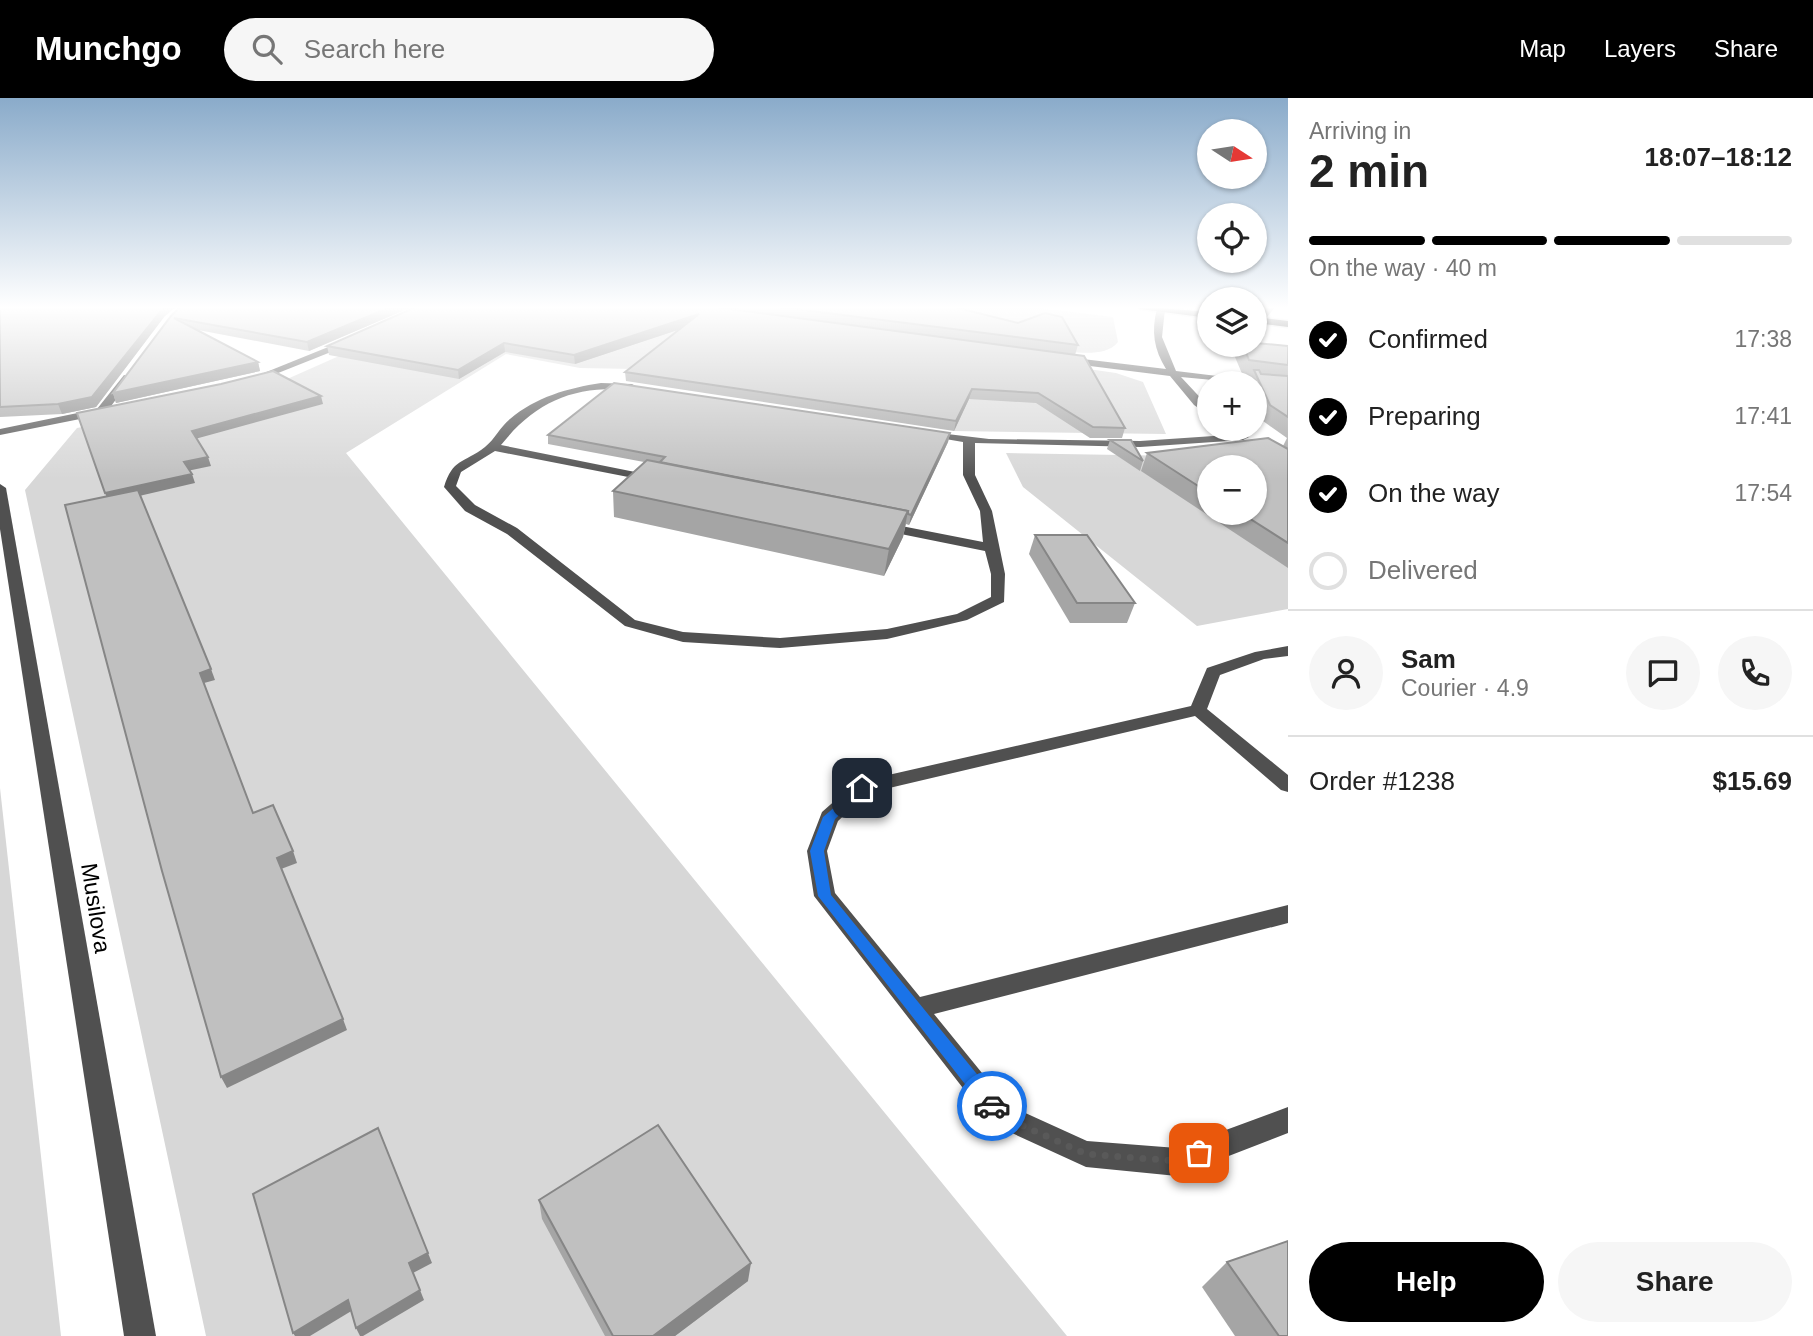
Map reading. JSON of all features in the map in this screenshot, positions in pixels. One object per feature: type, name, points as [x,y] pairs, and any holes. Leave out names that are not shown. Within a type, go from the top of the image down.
[{"type":"street","points":[[247,381],[296,364]]},
{"type":"street","points":[[1094,364],[1197,377]]},
{"type":"street","points":[[1168,364],[1197,399]]},
{"type":"street","points":[[101,412],[132,372]]},
{"type":"street","points":[[640,389],[612,384],[573,392],[534,406],[511,423],[493,447],[455,470],[450,487],[470,508],[512,531],[630,624],[683,637],[780,643],[887,634],[961,617],[999,599],[998,574],[986,511],[969,475],[969,439]]},
{"type":"street","points":[[0,432],[115,409]]},
{"type":"street","points":[[914,431],[989,442],[1140,444],[1197,440]]},
{"type":"street","points":[[493,447],[668,482]]},
{"type":"street","name":"Musilova","points":[[0,488],[140,1336]]},
{"type":"street","points":[[870,523],[991,548]]},
{"type":"street","points":[[1198,710],[1213,672],[1261,655],[1288,652]]},
{"type":"street","points":[[1198,710],[1288,785]]},
{"type":"street","points":[[1198,710],[862,788],[829,817],[817,851],[825,896],[999,1115],[1086,1154],[1177,1161],[1288,1120]]},
{"type":"street","points":[[915,1009],[1288,914]]},
{"type":"shaded area","points":[[322,364],[490,364],[346,453],[1067,1336],[206,1336],[25,490],[77,428],[182,407],[285,380]]},
{"type":"shaded area","points":[[558,364],[1051,364],[1116,373],[1143,382],[1166,434],[953,431],[961,415],[636,369],[580,368]]},
{"type":"shaded area","points":[[1006,453],[1197,456],[1197,525],[1267,525],[1267,471],[1288,483],[1288,609],[1197,626],[1023,487]]},
{"type":"shaded area","points":[[0,788],[61,1336],[0,1336]]},
{"type":"building","points":[[0,364],[119,364],[92,397],[58,404],[0,407]]},
{"type":"building","points":[[135,364],[250,364],[113,393]]},
{"type":"building","points":[[424,364],[469,364],[458,370]]},
{"type":"building","points":[[635,364],[1088,364],[1125,428],[1093,427],[1038,393],[972,389],[956,421],[625,372]]},
{"type":"building","points":[[273,371],[321,396],[192,431],[208,457],[184,462],[192,474],[105,493],[77,413]]},
{"type":"building","points":[[1267,374],[1288,376],[1288,417],[1270,405],[1267,398]]},
{"type":"building","points":[[614,383],[950,433],[911,515],[908,511],[660,462],[665,457],[548,435]]},
{"type":"building","points":[[1267,438],[1288,449],[1288,543],[1260,525],[1267,525],[1267,455],[1197,455],[1197,485],[1147,453],[1244,441],[1267,441]]},
{"type":"building","points":[[1110,440],[1131,440],[1143,461]]},
{"type":"building","points":[[647,460],[908,511],[889,549],[613,491]]},
{"type":"building","points":[[138,490],[211,669],[200,673],[253,813],[273,805],[293,851],[277,858],[343,1019],[221,1077],[162,871],[65,505]]},
{"type":"building","points":[[1035,535],[1087,535],[1135,603],[1077,603]]},
{"type":"building","points":[[658,1125],[751,1263],[653,1336],[613,1336],[539,1200]]},
{"type":"building","points":[[378,1128],[428,1253],[409,1263],[420,1290],[356,1328],[348,1300],[293,1333],[253,1194]]},
{"type":"building","points":[[1288,1241],[1288,1336],[1279,1336],[1227,1262]]},
{"type":"way so far","points":[[992,1106],[999,1115],[1086,1154],[1177,1161],[1199,1153]]},
{"type":"route","points":[[862,788],[829,817],[817,851],[825,896],[992,1106]]}]
